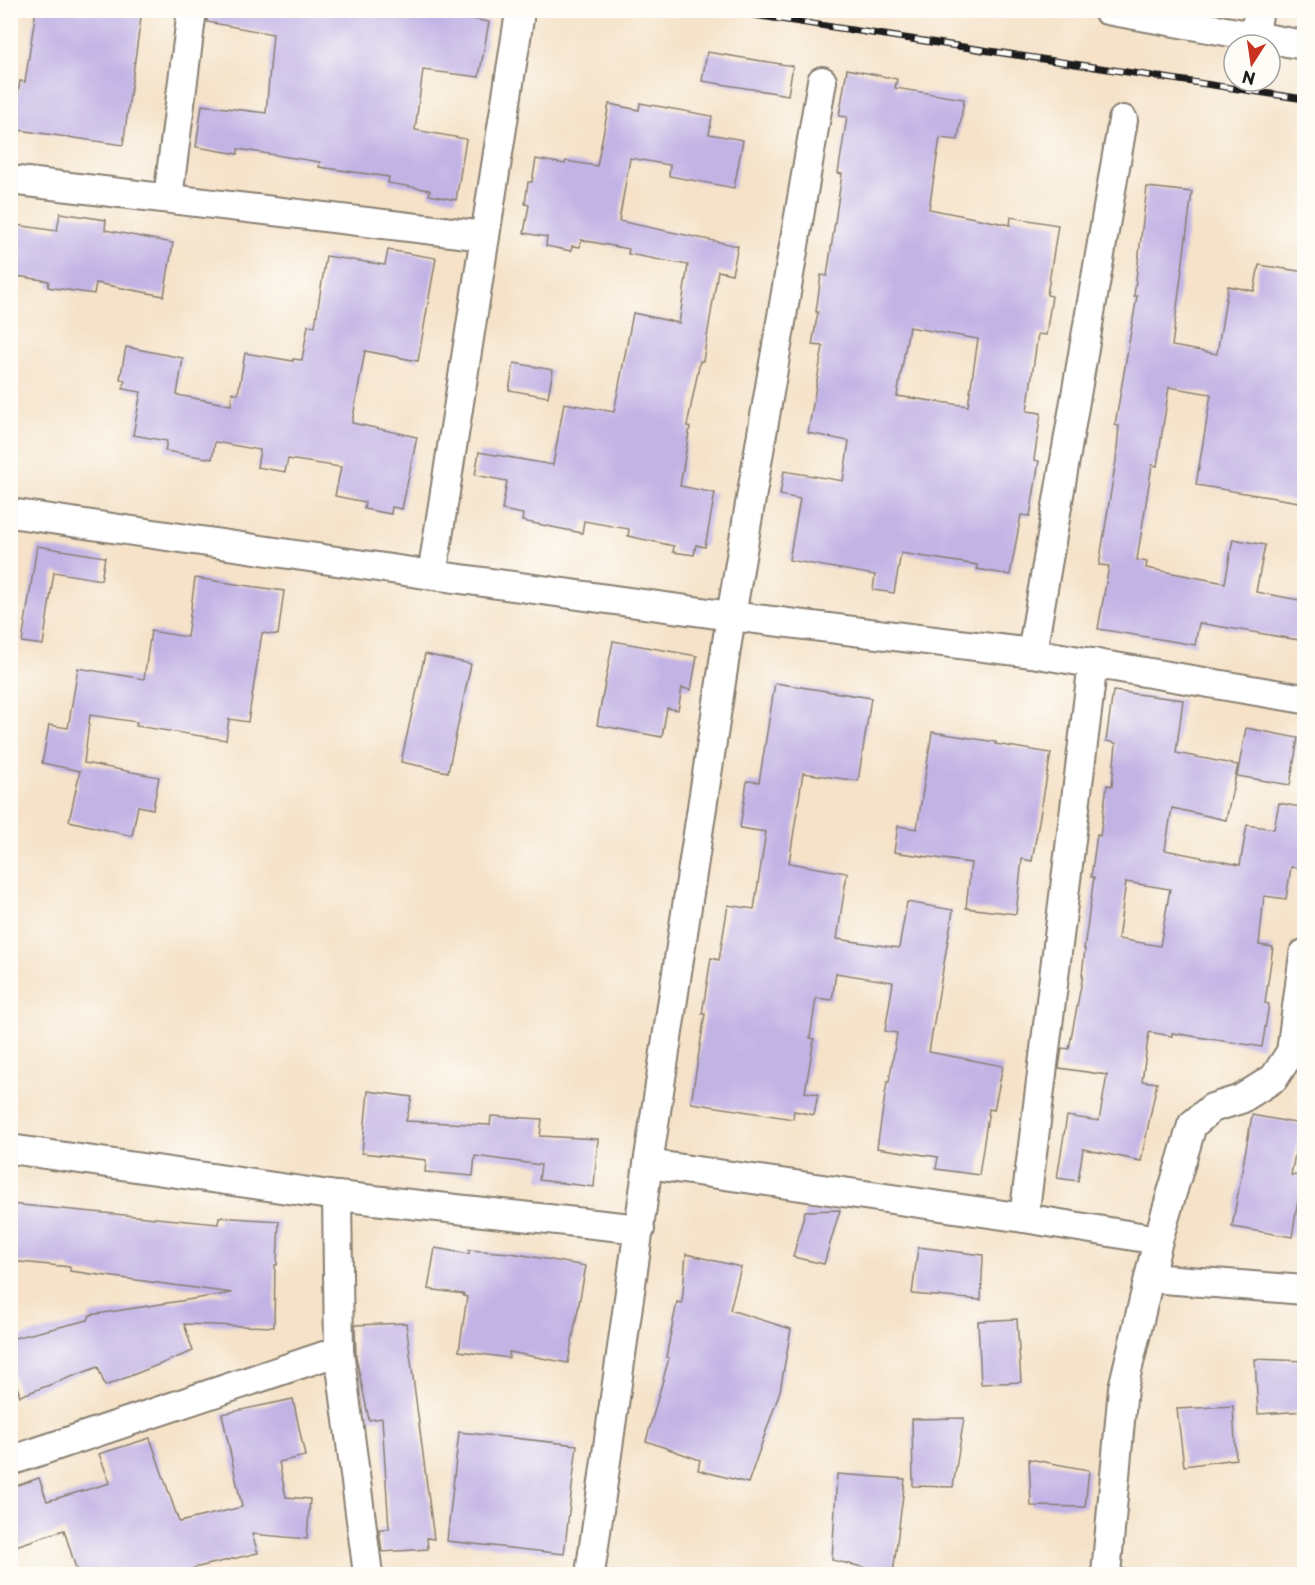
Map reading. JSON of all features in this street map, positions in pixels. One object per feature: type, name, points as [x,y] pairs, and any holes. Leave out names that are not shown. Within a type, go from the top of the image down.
[{"type":"street","points":[[168,198],[192,10]]},
{"type":"street","points":[[1107,10],[1257,23],[1305,45]]},
{"type":"street","points":[[432,575],[519,19]]},
{"type":"street","points":[[590,1575],[648,1164],[731,616],[822,81]]},
{"type":"street","points":[[1032,653],[1123,120]]},
{"type":"street","points":[[10,180],[485,236]]},
{"type":"street","points":[[10,513],[731,616],[1032,653],[1305,699]]},
{"type":"street","points":[[1024,1218],[1093,663]]},
{"type":"street","points":[[1106,1575],[1123,1388],[1158,1240],[1192,1125],[1212,1108],[1240,1099],[1274,1078],[1291,1052],[1305,954]]},
{"type":"street","points":[[10,1149],[337,1196],[640,1229]]},
{"type":"street","points":[[648,1164],[1024,1218],[1158,1240]]},
{"type":"street","points":[[337,1196],[339,1351],[368,1575]]},
{"type":"street","points":[[1150,1278],[1305,1290]]},
{"type":"street","points":[[10,1461],[339,1351]]},
{"type":"building","points":[[36,10],[142,10],[123,145],[12,129],[20,81],[25,82]]},
{"type":"building","points":[[208,10],[370,10],[410,16],[411,10],[425,10],[489,22],[479,77],[423,70],[415,130],[466,139],[456,200],[429,195],[430,190],[388,183],[389,177],[319,167],[320,162],[238,149],[238,154],[196,147],[202,105],[266,113],[273,34],[207,22]]},
{"type":"building","points":[[707,52],[793,66],[788,95],[702,81]]},
{"type":"building","points":[[847,69],[897,79],[895,88],[964,99],[958,140],[940,138],[929,209],[1010,225],[1011,217],[1058,225],[1047,295],[1052,296],[1046,335],[1038,334],[1027,411],[1041,413],[1034,460],[1039,461],[1030,516],[1021,515],[1010,575],[977,569],[977,565],[901,553],[894,593],[873,590],[875,575],[789,560],[800,499],[780,495],[784,471],[843,481],[849,441],[808,433],[823,346],[812,345],[818,312],[816,312],[821,275],[827,276],[842,174],[838,173],[847,117],[839,116]],"holes":[[[909,327],[978,339],[968,406],[897,396]]]},
{"type":"building","points":[[640,103],[712,116],[709,134],[743,140],[734,188],[669,176],[670,165],[630,158],[619,221],[738,246],[732,274],[718,271],[703,361],[700,361],[687,426],[690,427],[680,486],[715,493],[705,547],[696,545],[694,555],[673,552],[674,546],[628,536],[629,529],[584,521],[582,533],[522,521],[523,514],[502,510],[507,481],[475,475],[479,452],[553,465],[564,403],[614,412],[633,313],[679,323],[688,265],[628,254],[629,249],[581,240],[580,247],[572,246],[571,251],[546,246],[547,237],[524,233],[529,205],[525,204],[528,182],[532,182],[536,159],[597,166],[609,104],[639,110]]},
{"type":"building","points":[[1147,187],[1192,192],[1172,346],[1217,354],[1228,286],[1254,291],[1259,265],[1305,272],[1305,410],[1301,430],[1305,431],[1305,503],[1196,485],[1211,394],[1169,387],[1157,466],[1152,465],[1137,560],[1147,562],[1146,568],[1225,583],[1233,539],[1265,545],[1256,592],[1305,601],[1305,641],[1199,623],[1195,645],[1098,629],[1109,566],[1099,565],[1116,460],[1119,426],[1115,425],[1137,296],[1134,296]]},
{"type":"building","points":[[60,213],[106,220],[105,230],[173,243],[164,296],[96,283],[94,294],[48,287],[49,281],[10,275],[10,224],[57,231]]},
{"type":"building","points":[[388,250],[436,258],[418,361],[365,351],[352,423],[417,437],[402,509],[392,507],[391,514],[364,509],[365,502],[335,496],[341,467],[288,459],[285,472],[257,467],[260,450],[215,442],[212,459],[165,451],[167,441],[133,435],[141,392],[123,389],[125,380],[120,379],[126,347],[183,358],[177,395],[231,405],[232,392],[238,394],[245,353],[293,361],[293,359],[302,360],[308,325],[315,326],[326,256],[385,265]]},
{"type":"building","points":[[514,363],[553,370],[548,397],[509,390]]},
{"type":"building","points":[[37,546],[105,557],[101,580],[54,572],[43,645],[22,642]]},
{"type":"building","points":[[195,578],[284,591],[278,635],[262,633],[248,722],[229,719],[226,740],[136,726],[137,722],[90,715],[84,763],[159,777],[153,809],[138,806],[132,836],[69,821],[80,771],[42,763],[49,725],[68,728],[78,668],[144,679],[151,631],[187,637]]},
{"type":"building","points":[[613,641],[697,656],[691,690],[682,688],[678,710],[667,708],[662,737],[597,725]]},
{"type":"building","points":[[425,654],[471,664],[448,772],[401,762]]},
{"type":"building","points":[[775,683],[871,698],[858,781],[803,773],[789,863],[847,873],[837,939],[899,948],[907,902],[953,910],[929,1052],[1003,1066],[994,1110],[989,1109],[979,1175],[936,1169],[938,1157],[877,1148],[897,1033],[885,1031],[893,982],[836,973],[832,1000],[816,998],[810,1038],[814,1039],[805,1092],[818,1094],[814,1115],[794,1111],[793,1119],[691,1103],[711,958],[719,960],[728,905],[754,909],[766,832],[740,828],[747,781],[759,782]]},
{"type":"building","points":[[1113,691],[1183,700],[1176,753],[1238,765],[1226,820],[1172,808],[1165,850],[1240,865],[1247,825],[1274,829],[1279,803],[1305,808],[1305,869],[1291,867],[1286,899],[1264,896],[1259,945],[1273,947],[1265,1003],[1269,1004],[1262,1047],[1172,1033],[1172,1036],[1149,1032],[1142,1081],[1157,1083],[1141,1161],[1083,1149],[1078,1181],[1057,1178],[1067,1116],[1099,1121],[1107,1075],[1059,1068],[1062,1048],[1069,1049],[1083,975],[1097,835],[1100,836],[1107,785],[1112,786],[1116,743],[1106,741]],"holes":[[[1126,882],[1170,889],[1160,946],[1118,939]]]},
{"type":"building","points":[[1246,728],[1298,738],[1290,785],[1237,776]]},
{"type":"building","points":[[932,732],[1051,753],[1032,861],[1022,859],[1016,914],[966,908],[971,863],[894,852],[898,826],[917,829]]},
{"type":"building","points":[[368,1091],[412,1097],[406,1121],[490,1125],[491,1116],[542,1119],[540,1136],[598,1139],[594,1187],[539,1180],[541,1165],[475,1156],[473,1176],[425,1172],[426,1160],[362,1153]]},
{"type":"building","points":[[1252,1115],[1301,1124],[1291,1175],[1302,1176],[1292,1237],[1232,1227]]},
{"type":"building","points":[[10,1204],[218,1224],[219,1217],[279,1221],[277,1265],[275,1265],[274,1327],[184,1324],[193,1351],[105,1386],[98,1367],[20,1396],[10,1364],[10,1339],[88,1320],[90,1315],[232,1293],[70,1271],[70,1267],[10,1261]]},
{"type":"building","points":[[840,1210],[824,1264],[793,1257],[805,1211]]},
{"type":"building","points":[[918,1247],[983,1255],[981,1300],[912,1294]]},
{"type":"building","points":[[435,1248],[469,1254],[469,1250],[511,1253],[586,1266],[568,1363],[509,1352],[509,1358],[459,1351],[467,1297],[463,1296],[464,1294],[428,1289]]},
{"type":"building","points":[[686,1254],[741,1267],[730,1310],[791,1329],[780,1391],[748,1483],[698,1470],[700,1460],[646,1441],[669,1358],[666,1357],[677,1302],[682,1303]]},
{"type":"building","points":[[1017,1319],[1021,1382],[981,1384],[978,1321]]},
{"type":"building","points":[[406,1323],[434,1539],[427,1538],[428,1549],[382,1552],[379,1529],[389,1529],[382,1418],[369,1420],[356,1357],[355,1325]]},
{"type":"building","points":[[1255,1359],[1305,1361],[1305,1411],[1258,1414]]},
{"type":"building","points":[[293,1399],[305,1456],[279,1462],[286,1497],[310,1499],[307,1539],[252,1534],[258,1553],[194,1568],[182,1575],[78,1575],[64,1530],[10,1548],[10,1488],[39,1478],[47,1501],[110,1483],[99,1454],[150,1438],[179,1522],[242,1507],[222,1414]]},
{"type":"building","points":[[1233,1406],[1236,1459],[1184,1466],[1177,1409]]},
{"type":"building","points":[[964,1418],[953,1487],[913,1486],[912,1419]]},
{"type":"building","points":[[459,1432],[577,1445],[564,1554],[447,1541]]},
{"type":"building","points":[[1029,1459],[1089,1470],[1085,1507],[1031,1506]]},
{"type":"building","points":[[837,1474],[905,1479],[893,1574],[832,1560]]},
{"type":"railway","points":[[721,10],[1304,99]]}]
